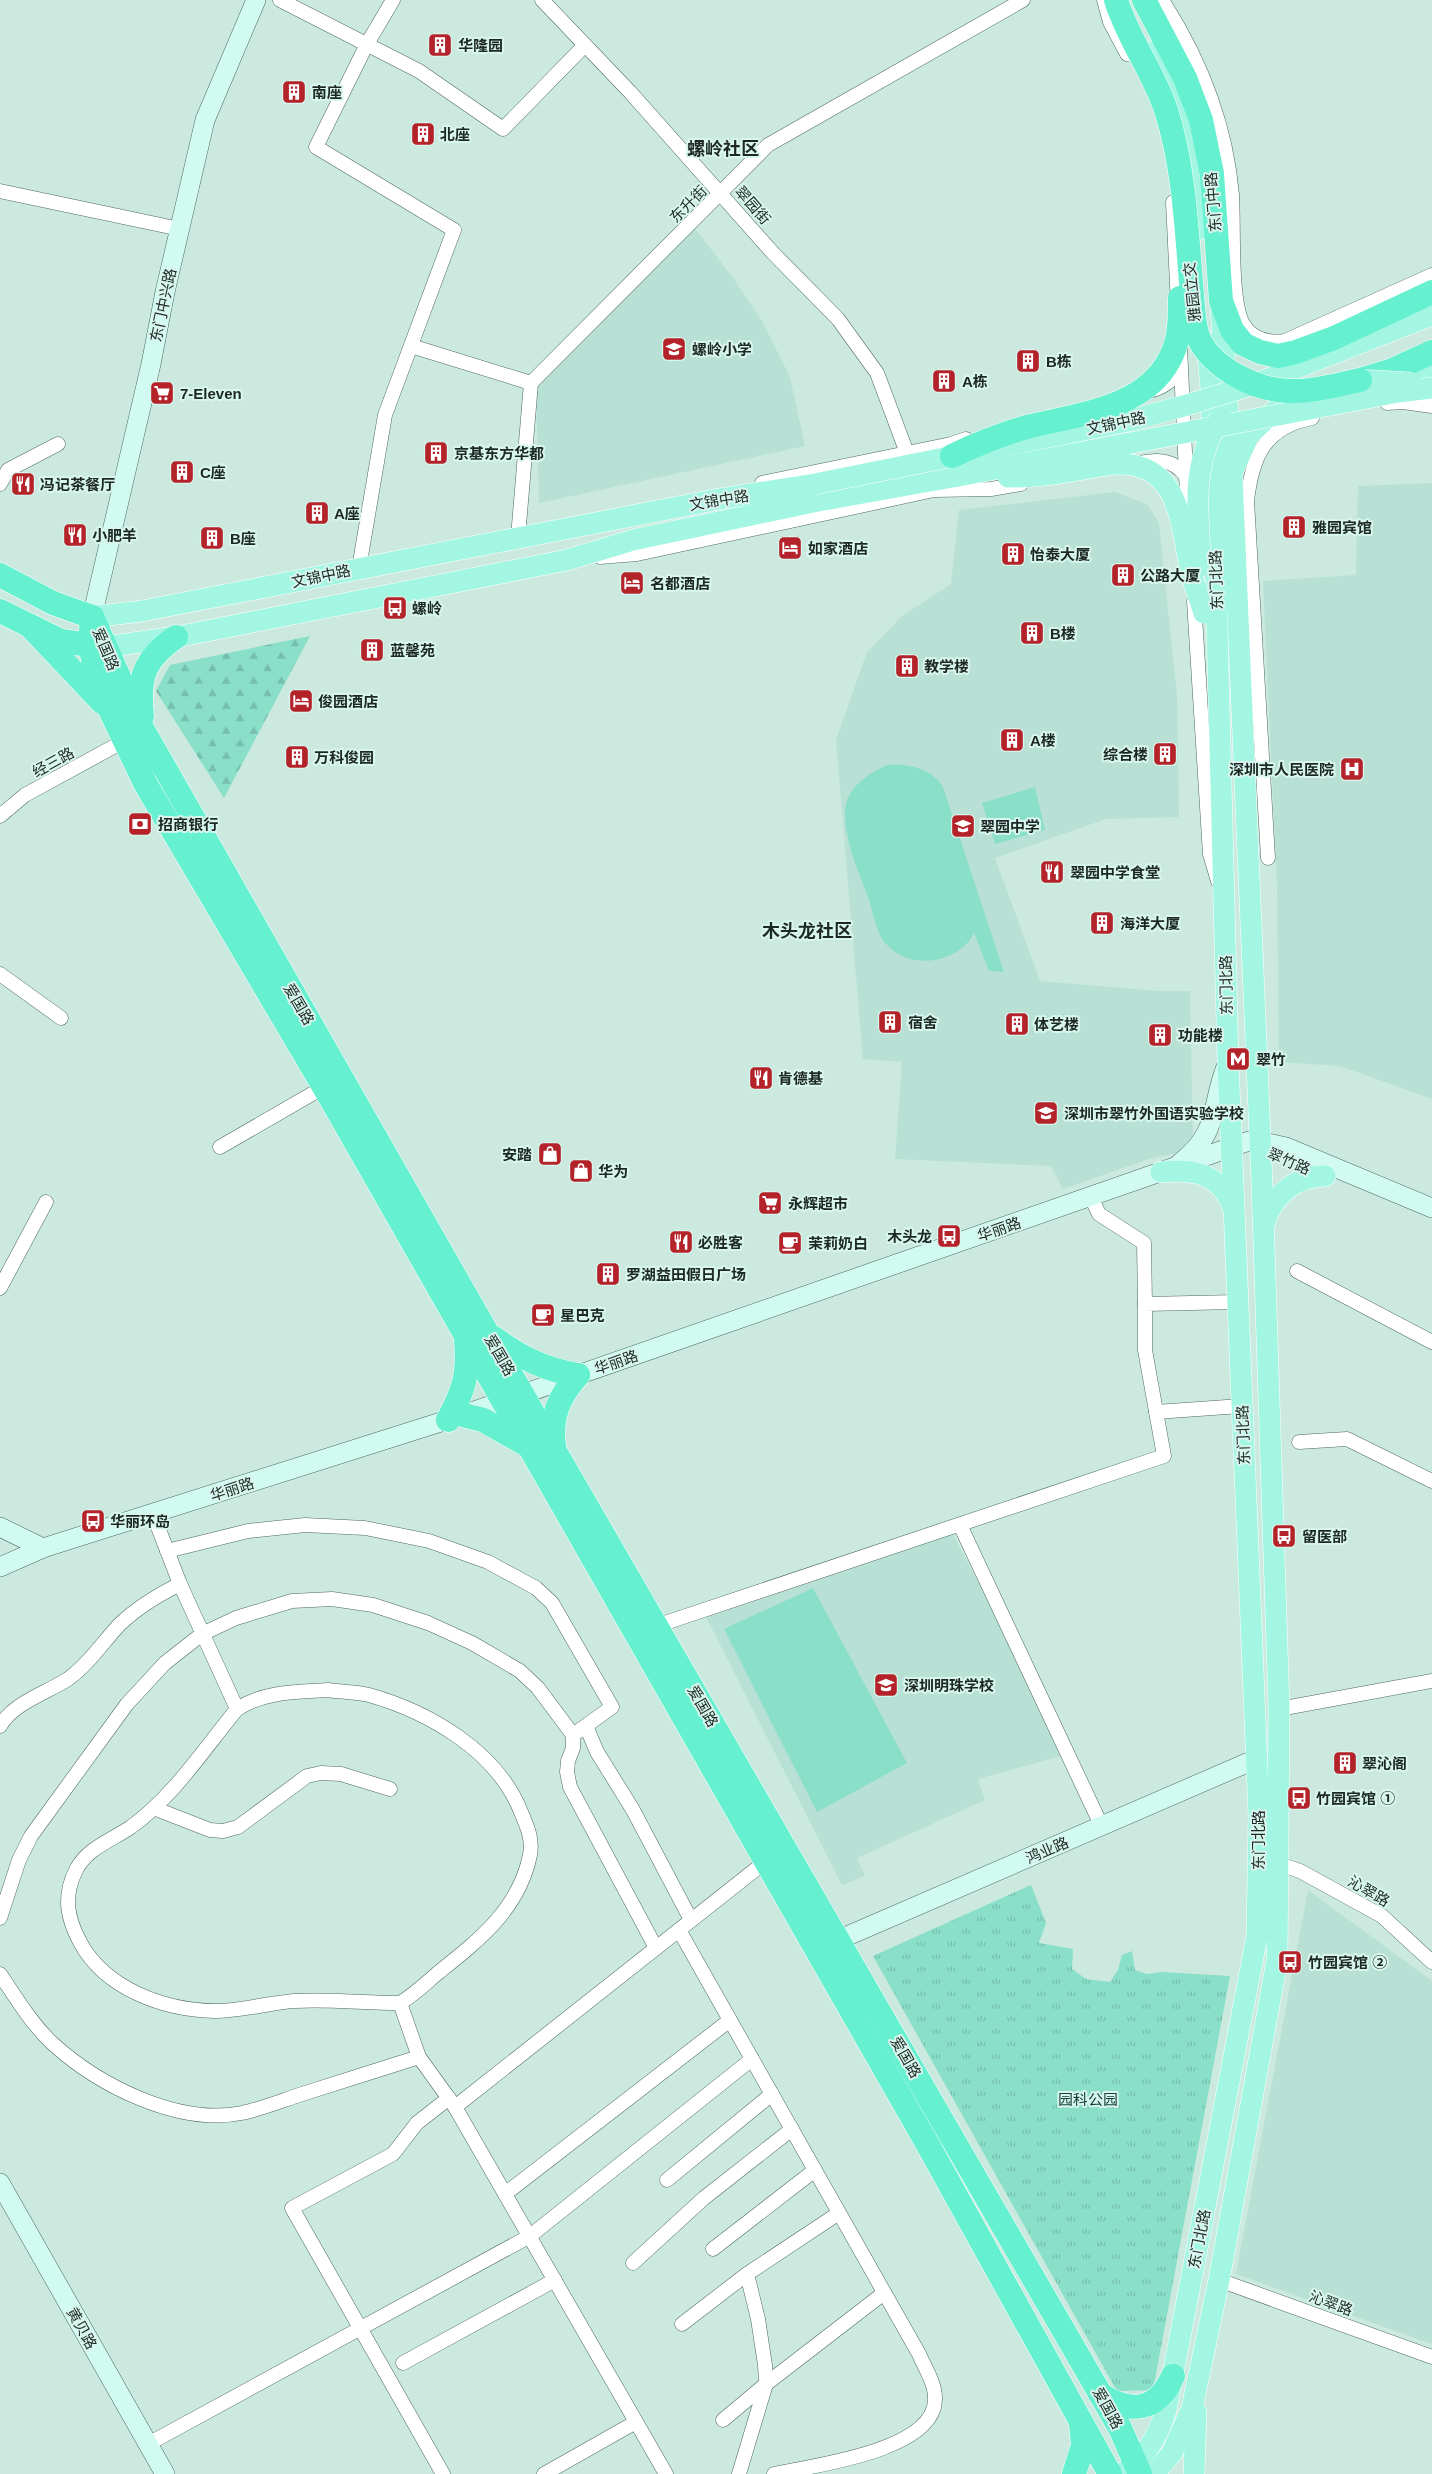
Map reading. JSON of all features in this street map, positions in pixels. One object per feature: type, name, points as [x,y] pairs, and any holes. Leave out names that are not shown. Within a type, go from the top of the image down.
[{"type":"highway","name":"雅园立交","points":[[1116,0],[1122,20],[1153,77],[1166,112],[1178,160],[1196,330],[1203,347],[1217,361],[1243,378],[1280,390],[1316,389],[1363,384],[1432,352]]},
{"type":"highway","name":"东门中路","points":[[1144,0],[1185,78],[1200,120],[1212,174],[1221,301]]},
{"type":"highway","points":[[955,466],[1024,428],[1113,406],[1137,394],[1155,380],[1169,361],[1177,340],[1184,214]]},
{"type":"highway","name":"雅园立交","points":[[1221,301],[1232,330],[1243,344],[1260,352],[1278,356],[1334,338],[1432,292]]},
{"type":"highway","name":"文锦中路","points":[[0,576],[53,603],[92,617]]},
{"type":"highway","name":"文锦中路","points":[[0,611],[61,641],[98,647]]},
{"type":"highway","name":"爱国路","points":[[92,617],[98,647],[134,736],[513,1398],[555,1451],[838,1940],[1120,2428],[1138,2471]]},
{"type":"highway","points":[[31,627],[109,710]]},
{"type":"highway","points":[[134,736],[140,683],[145,669],[152,657],[176,637]]},
{"type":"highway","name":"爱国路","points":[[98,647],[94,667],[109,710],[134,736],[146,785],[324,1087],[477,1335]]},
{"type":"highway","points":[[528,1446],[483,1420],[456,1418],[477,1335],[534,1363],[555,1371],[578,1375],[559,1401],[553,1418],[552,1431],[555,1451]]},
{"type":"highway","name":"爱国路","points":[[513,1398],[528,1446],[923,2136],[1110,2474]]},
{"type":"highway","points":[[1100,2394],[1121,2405],[1142,2406],[1153,2402],[1162,2394],[1173,2376]]},
{"type":"highway","points":[[1074,2474],[1083,2446],[1083,2432],[1079,2416]]},
{"type":"main road","name":"东门中路","points":[[1120,0],[1171,87],[1192,156],[1211,389]]},
{"type":"main road","name":"东门中路","points":[[1221,301],[1228,418]]},
{"type":"main road","name":"文锦中路","points":[[955,466],[1147,416],[1258,383],[1432,315]]},
{"type":"main road","points":[[1232,476],[1249,435],[1268,414],[1288,404],[1363,384],[1432,371]]},
{"type":"main road","points":[[1363,384],[1395,380],[1432,387]]},
{"type":"main road","points":[[1221,738],[1207,699],[1199,610],[1198,504],[1202,457],[1212,432],[1226,410],[1245,391],[1258,383]]},
{"type":"main road","points":[[1363,384],[1394,386],[1432,394]]},
{"type":"main road","name":"文锦中路","points":[[98,647],[176,637],[567,560],[633,540],[816,492],[955,466],[1432,387]]},
{"type":"main road","name":"东门北路","points":[[1138,2471],[1161,2427],[1173,2376],[1257,1936],[1259,1816],[1228,1062],[1211,389]]},
{"type":"main road","name":"东门北路","points":[[1138,2471],[1164,2463],[1179,2438],[1192,2408],[1219,2280],[1277,1961],[1279,1710],[1263,1228],[1228,418]]},
{"type":"main road","points":[[955,466],[1032,476],[1126,464],[1153,474],[1165,483],[1178,509],[1199,610]]},
{"type":"main road","name":"文锦中路","points":[[92,617],[142,611],[719,499],[816,492]]},
{"type":"main road","points":[[1167,1170],[1194,1172],[1208,1177],[1220,1185],[1229,1196],[1234,1211]]},
{"type":"main road","points":[[1263,1228],[1271,1208],[1288,1187],[1311,1176],[1325,1176]]},
{"type":"main road","points":[[1194,2474],[1198,2384]]},
{"type":"street","name":"东门中兴路","points":[[92,617],[205,120],[256,0]]},
{"type":"street","points":[[280,0],[419,71],[503,129],[585,45]]},
{"type":"street","points":[[359,568],[385,415],[454,230],[316,147],[367,44],[393,0]]},
{"type":"street","name":"翠园街","points":[[542,0],[722,194],[772,252],[844,327],[877,373],[907,453]]},
{"type":"street","name":"东升街","points":[[531,384],[722,194],[768,145],[1023,0]]},
{"type":"street","points":[[1104,0],[1110,22],[1151,96],[1166,144],[1173,199],[1186,476],[1199,610],[1210,854],[1225,906]]},
{"type":"street","points":[[1162,0],[1194,58],[1212,99],[1219,124],[1228,165],[1232,196],[1237,300],[1242,323],[1248,331],[1260,339],[1272,343],[1285,341],[1432,275]]},
{"type":"street","points":[[0,191],[180,229]]},
{"type":"street","points":[[411,346],[531,384],[518,537]]},
{"type":"street","points":[[719,499],[767,482],[951,444],[1022,420],[1156,389],[1171,382],[1180,367]]},
{"type":"street","points":[[1268,858],[1251,605],[1247,501],[1249,480],[1262,447],[1284,426],[1302,420],[1384,403],[1403,402],[1432,406]]},
{"type":"street","points":[[0,484],[4,468],[58,444]]},
{"type":"street","points":[[567,560],[637,554],[934,490],[991,489],[1153,460],[1169,462],[1186,476]]},
{"type":"street","name":"经三路","points":[[0,816],[25,795],[134,736]]},
{"type":"street","points":[[0,974],[61,1018]]},
{"type":"street","points":[[1167,1170],[1190,1155],[1207,1135],[1214,1118],[1221,1081],[1228,1062]]},
{"type":"street","points":[[220,1147],[324,1087]]},
{"type":"street","name":"翠竹路","points":[[1231,1148],[1250,1141],[1259,1144],[1325,1176],[1432,1222]]},
{"type":"street","name":"翠竹路","points":[[1259,1144],[1296,1151],[1432,1208]]},
{"type":"street","name":"华丽路","points":[[43,1548],[456,1418],[1231,1148]]},
{"type":"street","points":[[656,1626],[1164,1456],[1145,1350],[1144,1243],[1099,1214],[1091,1197]]},
{"type":"street","points":[[0,1288],[46,1202]]},
{"type":"street","points":[[1297,1271],[1432,1342]]},
{"type":"street","points":[[1145,1304],[1237,1302]]},
{"type":"street","points":[[1156,1412],[1241,1406]]},
{"type":"street","points":[[1299,1442],[1347,1439],[1432,1480]]},
{"type":"street","points":[[153,1514],[180,1584],[238,1709]]},
{"type":"street","points":[[167,1551],[248,1531],[305,1525],[365,1528],[429,1542],[488,1562],[536,1588],[552,1603],[612,1707],[573,1735]]},
{"type":"street","points":[[960,1525],[1102,1827]]},
{"type":"street","points":[[0,1527],[43,1548]]},
{"type":"street","points":[[0,1567],[43,1548]]},
{"type":"street","points":[[0,1726],[13,1710],[69,1678],[142,1605],[180,1584]]},
{"type":"street","points":[[0,1918],[19,1860],[31,1836],[127,1704],[165,1664],[202,1634],[236,1618],[292,1601],[332,1599],[373,1605],[428,1623],[472,1643],[520,1671],[538,1688],[573,1735],[573,1748],[568,1761],[567,1772],[570,1787],[656,1948]]},
{"type":"street","points":[[1279,1710],[1432,1681]]},
{"type":"street","points":[[328,1690],[367,1695],[409,1708],[442,1727],[472,1748],[499,1774],[517,1802],[531,1837],[530,1855],[521,1881],[502,1916],[486,1934],[400,2003],[354,2000],[293,2001],[216,2011],[189,2009],[146,1997],[120,1986],[98,1969],[87,1955],[73,1930],[67,1911],[69,1890],[76,1869],[91,1852],[156,1808],[238,1709],[250,1701],[275,1694],[328,1690]]},
{"type":"street","points":[[586,1726],[597,1752],[633,1810],[691,1920]]},
{"type":"street","name":"鸿业路","points":[[838,1940],[1256,1759]]},
{"type":"street","points":[[156,1808],[210,1830],[223,1831],[238,1827],[307,1776],[321,1773],[340,1774],[390,1788]]},
{"type":"street","points":[[443,2474],[362,2328],[292,2208],[393,2154],[417,2123],[452,2103],[656,1948],[765,1862]]},
{"type":"street","name":"沁翠路","points":[[1279,1864],[1300,1871],[1382,1916],[1432,1962]]},
{"type":"street","points":[[679,1930],[919,2354],[931,2380],[935,2397],[934,2408],[929,2417],[912,2433],[886,2447],[774,2474]]},
{"type":"street","points":[[0,1974],[24,2010],[46,2036],[83,2068],[125,2092],[167,2108],[208,2116],[241,2113],[419,2057]]},
{"type":"street","points":[[400,2003],[419,2057],[452,2103],[666,2474]]},
{"type":"street","points":[[505,2194],[730,2020]]},
{"type":"street","points":[[148,2444],[530,2236],[752,2059]]},
{"type":"street","points":[[667,2180],[772,2094]]},
{"type":"street","points":[[633,2263],[704,2198],[792,2129]]},
{"type":"street","points":[[713,2249],[815,2170]]},
{"type":"street","name":"黄贝路","points":[[0,2182],[165,2474]]},
{"type":"street","points":[[682,2324],[747,2274],[839,2213]]},
{"type":"street","points":[[740,2474],[766,2384],[758,2320],[747,2274]]},
{"type":"street","points":[[403,2363],[555,2280]]},
{"type":"street","name":"沁翠路","points":[[1219,2280],[1432,2356]]},
{"type":"street","points":[[723,2420],[766,2384],[884,2293]]},
{"type":"street","points":[[544,2474],[636,2422]]},
{"type":"shaded area","name":"螺岭小学","points":[[694,227],[733,278],[762,321],[790,377],[805,446],[539,503],[536,385]]},
{"type":"shaded area","name":"深圳市人民医院","points":[[1432,483],[1432,1099],[1340,1066],[1279,1062],[1277,885],[1263,581],[1356,575],[1358,486]]},
{"type":"shaded area","name":"翠园中学","points":[[1115,492],[1147,504],[1159,523],[1177,696],[1179,817],[1106,819],[995,858],[1040,981],[1157,991],[1190,991],[1193,1149],[1146,1160],[1063,1189],[1051,1166],[895,1159],[902,1062],[863,1059],[836,740],[867,652],[902,616],[951,584],[959,510]]},
{"type":"shaded area","name":"深圳明珠学校","points":[[950,1529],[1069,1754],[978,1779],[985,1800],[857,1858],[865,1876],[842,1885],[705,1615]]},
{"type":"shaded area","points":[[1308,1890],[1432,1981],[1432,2344],[1236,2274]]},
{"type":"green space","points":[[310,636],[224,798],[156,691],[170,665]]},
{"type":"green space","points":[[887,765],[903,765],[926,771],[933,775],[943,787],[1004,972],[989,971],[974,933],[958,951],[947,957],[923,961],[910,959],[899,954],[882,939],[851,851],[845,814],[847,800],[856,786],[871,774]]},
{"type":"green space","points":[[1035,787],[1045,830],[995,844],[982,803]]},
{"type":"green space","points":[[813,1588],[907,1763],[817,1812],[724,1629]]},
{"type":"green space","name":"园科公园","points":[[1031,1885],[1046,1923],[1039,1943],[1073,1949],[1072,1969],[1086,1979],[1110,1982],[1118,1970],[1122,1955],[1132,1951],[1135,1970],[1147,1974],[1162,1972],[1230,1976],[1153,2390],[1117,2391],[873,1956]]},
{"type":"place","name":"华隆园","points":[[440,45]]},
{"type":"place","name":"南座","points":[[294,92]]},
{"type":"place","name":"北座","points":[[423,134]]},
{"type":"place","name":"螺岭小学","points":[[674,349]]},
{"type":"place","name":"B栋","points":[[1028,361]]},
{"type":"place","name":"A栋","points":[[944,381]]},
{"type":"place","name":"7-Eleven","points":[[162,393]]},
{"type":"place","name":"京基东方华都","points":[[436,453]]},
{"type":"place","name":"C座","points":[[182,472]]},
{"type":"place","name":"冯记茶餐厅","points":[[23,484]]},
{"type":"place","name":"A座","points":[[317,513]]},
{"type":"place","name":"雅园宾馆","points":[[1294,527]]},
{"type":"place","name":"小肥羊","points":[[75,535]]},
{"type":"place","name":"B座","points":[[212,538]]},
{"type":"place","name":"如家酒店","points":[[790,548]]},
{"type":"place","name":"怡泰大厦","points":[[1013,554]]},
{"type":"place","name":"公路大厦","points":[[1123,575]]},
{"type":"place","name":"名都酒店","points":[[632,583]]},
{"type":"place","name":"螺岭","points":[[395,608]]},
{"type":"place","name":"B楼","points":[[1032,633]]},
{"type":"place","name":"蓝馨苑","points":[[372,650]]},
{"type":"place","name":"教学楼","points":[[907,666]]},
{"type":"place","name":"俊园酒店","points":[[301,701]]},
{"type":"place","name":"A楼","points":[[1012,740]]},
{"type":"place","name":"综合楼","points":[[1165,754]]},
{"type":"place","name":"万科俊园","points":[[297,757]]},
{"type":"place","name":"深圳市人民医院","points":[[1352,769]]},
{"type":"place","name":"招商银行","points":[[140,824]]},
{"type":"place","name":"翠园中学","points":[[963,826]]},
{"type":"place","name":"翠园中学食堂","points":[[1052,872]]},
{"type":"place","name":"海洋大厦","points":[[1102,923]]},
{"type":"place","name":"宿舍","points":[[890,1022]]},
{"type":"place","name":"体艺楼","points":[[1017,1024]]},
{"type":"place","name":"功能楼","points":[[1160,1035]]},
{"type":"place","name":"翠竹","points":[[1238,1059]]},
{"type":"place","name":"肯德基","points":[[761,1078]]},
{"type":"place","name":"深圳市翠竹外国语实验学校","points":[[1046,1113]]},
{"type":"place","name":"安踏","points":[[550,1154]]},
{"type":"place","name":"华为","points":[[581,1171]]},
{"type":"place","name":"永辉超市","points":[[770,1203]]},
{"type":"place","name":"木头龙","points":[[949,1236]]},
{"type":"place","name":"必胜客","points":[[681,1242]]},
{"type":"place","name":"茉莉奶白","points":[[790,1243]]},
{"type":"place","name":"罗湖益田假日广场","points":[[608,1274]]},
{"type":"place","name":"星巴克","points":[[543,1315]]},
{"type":"place","name":"华丽环岛","points":[[93,1521]]},
{"type":"place","name":"留医部","points":[[1284,1536]]},
{"type":"place","name":"深圳明珠学校","points":[[886,1685]]},
{"type":"place","name":"翠沁阁","points":[[1345,1763]]},
{"type":"place","name":"竹园宾馆 ①","points":[[1299,1798]]},
{"type":"place","name":"竹园宾馆 ②","points":[[1290,1962]]},
{"type":"district","name":"螺岭社区","points":[[723,149]]},
{"type":"district","name":"木头龙社区","points":[[807,931]]}]
